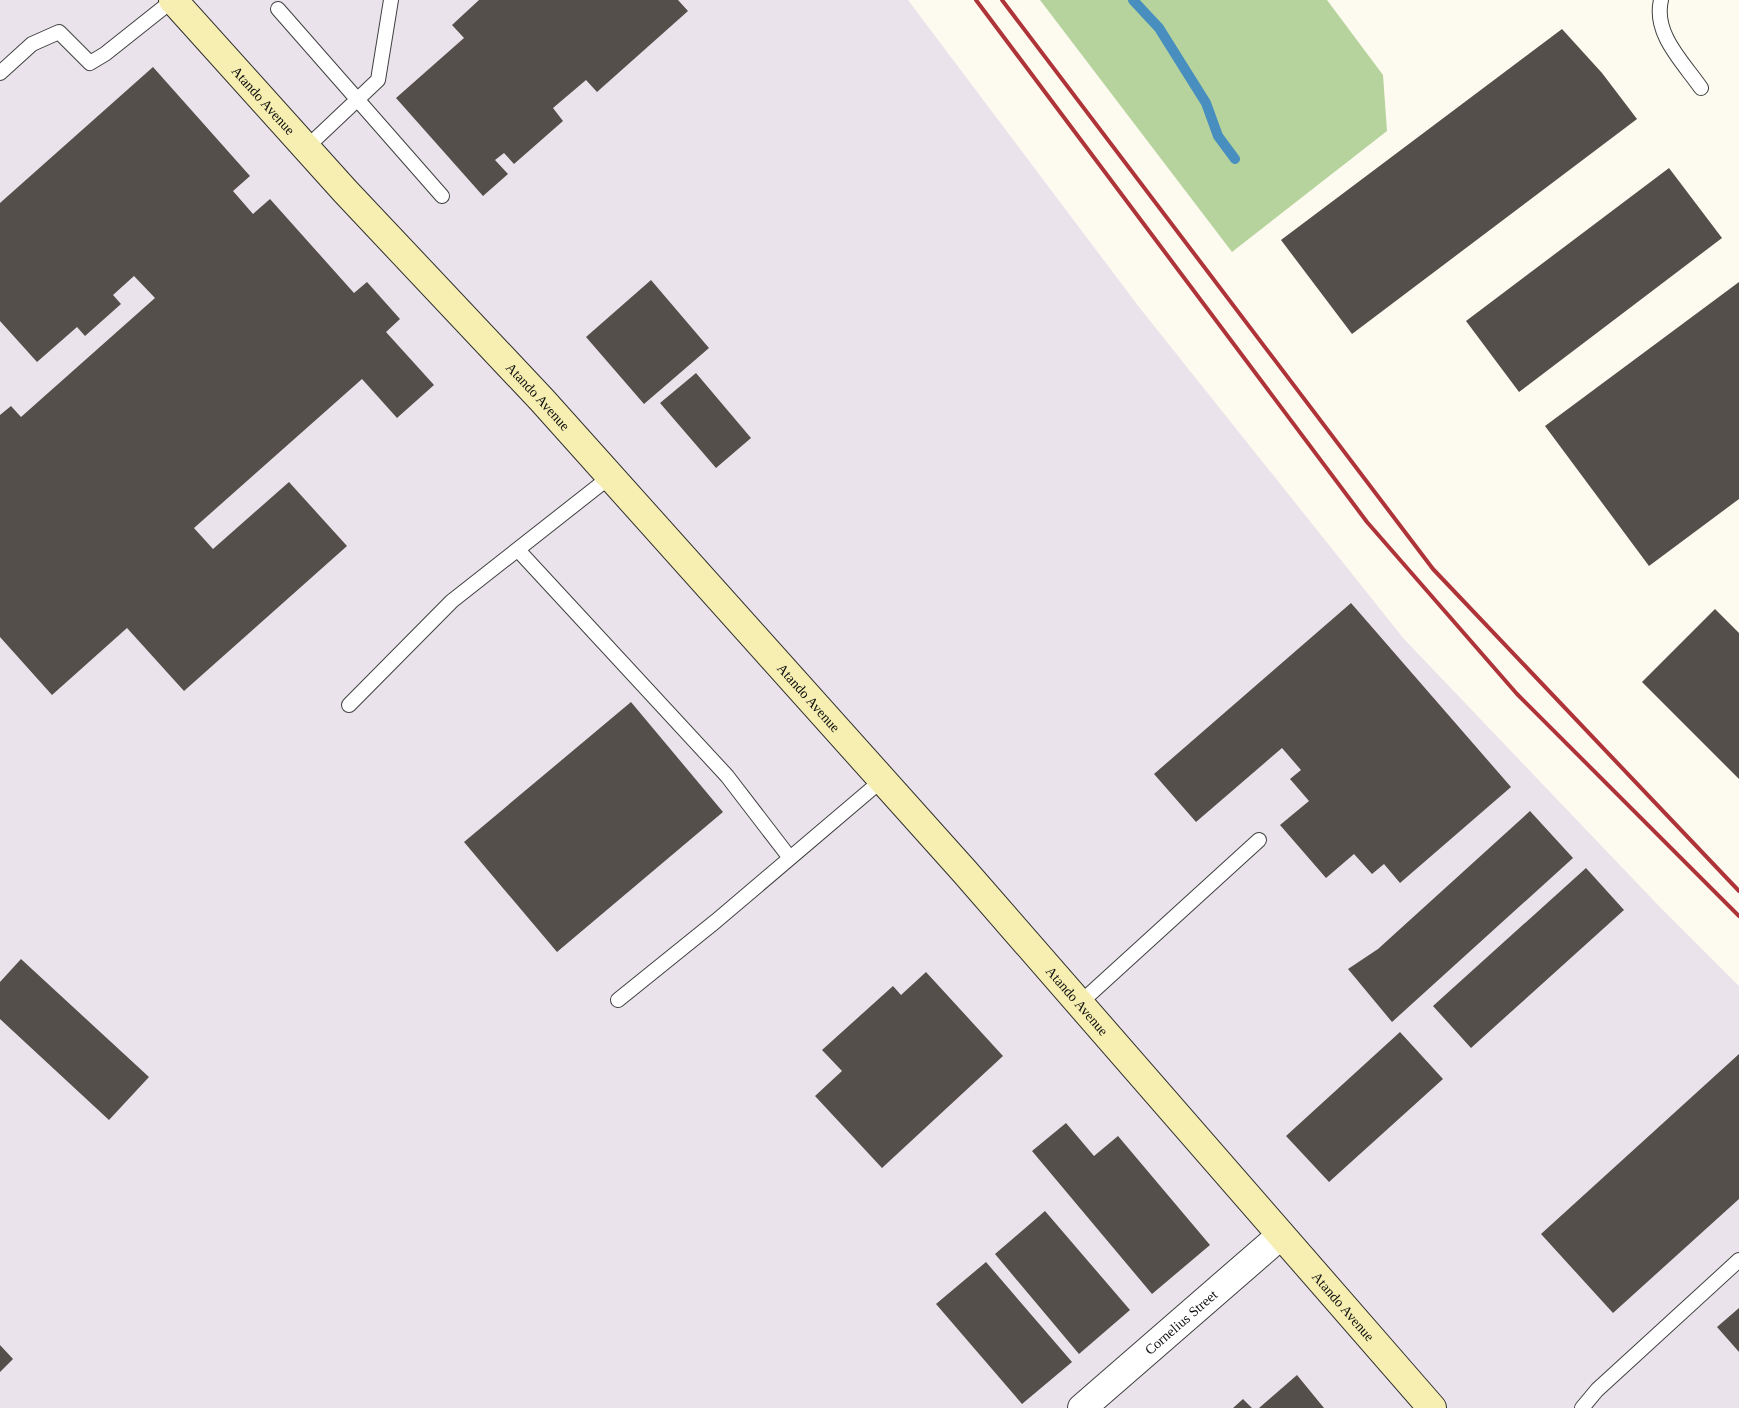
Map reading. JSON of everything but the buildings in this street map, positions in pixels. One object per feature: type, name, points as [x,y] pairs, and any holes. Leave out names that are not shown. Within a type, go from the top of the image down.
[{"type":"main road","name":"Atando Avenue","points":[[172,0],[306,148],[507,361],[611,476],[882,780],[1432,1408]]},
{"type":"street","name":"Cornelius Street","points":[[1082,1408],[1280,1236]]},
{"type":"lane","points":[[0,73],[32,44],[59,32],[90,63],[105,54],[172,0]]},
{"type":"lane","points":[[306,148],[378,80],[392,0]]},
{"type":"lane","points":[[1661,0],[1658,13],[1662,33],[1701,88]]},
{"type":"lane","points":[[278,9],[442,196]]},
{"type":"lane","points":[[349,705],[452,601],[611,476]]},
{"type":"lane","points":[[518,550],[727,776],[790,858]]},
{"type":"lane","points":[[618,1000],[882,780]]},
{"type":"lane","points":[[1079,1004],[1258,840]]},
{"type":"lane","points":[[1582,1408],[1597,1390],[1739,1260]]},
{"type":"shaded area","points":[[0,0],[908,0],[1139,307],[1404,639],[1657,904],[1739,986],[1739,1408],[0,1408]]},
{"type":"green space","points":[[1040,0],[1327,0],[1383,75],[1387,131],[1232,252]]},
{"type":"waterway","points":[[1133,0],[1159,28],[1206,103],[1218,136],[1235,159]]},
{"type":"railway","points":[[976,0],[1367,522],[1517,694],[1739,916]]},
{"type":"railway","points":[[1002,0],[1433,569],[1739,891]]}]
